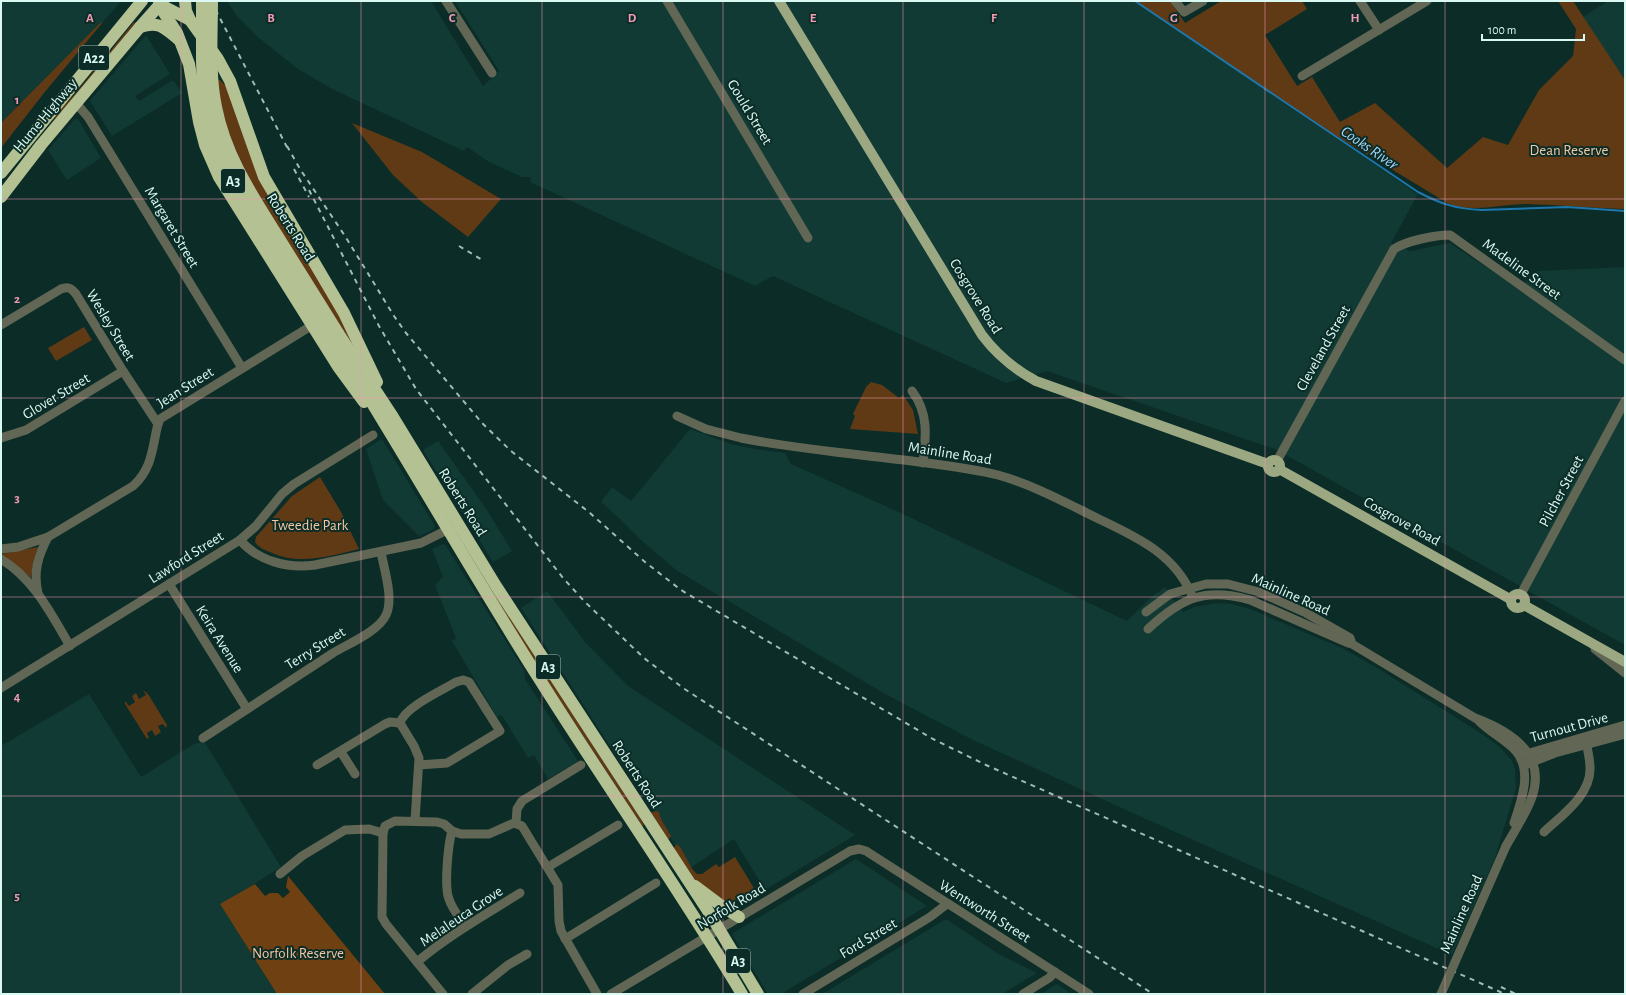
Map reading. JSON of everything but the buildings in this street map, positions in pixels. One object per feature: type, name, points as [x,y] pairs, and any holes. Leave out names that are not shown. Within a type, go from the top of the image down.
[{"type":"highway","name":"Hume Highway","points":[[2,170],[142,1]]},
{"type":"highway","points":[[185,1],[186,11],[190,20],[218,59],[235,94],[254,154],[264,177],[344,313],[393,417]]},
{"type":"highway","name":"Roberts Road","points":[[202,1],[202,60],[204,91],[215,144],[238,191],[334,335],[393,417],[537,676],[707,937],[742,994]]},
{"type":"highway","name":"Roberts Road","points":[[212,1],[213,92],[219,121],[226,143],[241,178],[334,335],[388,430],[523,628],[719,929],[758,994]]},
{"type":"highway","name":"Hume Highway","points":[[1,197],[14,179],[159,2]]},
{"type":"highway","points":[[159,2],[190,20]]},
{"type":"highway","points":[[159,2],[180,40],[189,64],[201,132],[219,177],[351,386],[388,430]]},
{"type":"highway","points":[[140,27],[149,24],[158,24],[180,40]]},
{"type":"highway","points":[[193,87],[201,73],[209,71],[217,74],[235,94]]},
{"type":"highway","points":[[687,880],[722,908],[740,917]]},
{"type":"main road","name":"Cosgrove Road","points":[[778,1],[982,335],[998,355],[1013,367],[1036,381],[1275,465],[1510,599]]},
{"type":"main road","points":[[1515,594],[1521,594],[1524,598],[1524,605],[1520,608],[1516,608],[1510,604],[1510,599],[1515,594]]},
{"type":"main road","points":[[1524,605],[1625,662]]},
{"type":"street","points":[[446,1],[492,73]]},
{"type":"street","name":"Gould Street","points":[[667,1],[808,238]]},
{"type":"street","points":[[1175,1],[1184,12],[1203,1]]},
{"type":"street","points":[[1360,1],[1379,30]]},
{"type":"street","points":[[1302,76],[1427,1]]},
{"type":"street","name":"Margaret Street","points":[[76,103],[88,117],[242,368]]},
{"type":"street","points":[[2,170],[14,179]]},
{"type":"street","name":"Madeline Street","points":[[1394,249],[1404,244],[1442,235],[1450,235],[1625,360]]},
{"type":"street","name":"Cleveland Street","points":[[1275,465],[1394,249]]},
{"type":"street","name":"Wesley Street","points":[[1,325],[61,289],[70,288],[76,294],[123,371],[158,424]]},
{"type":"street","name":"Jean Street","points":[[1,549],[18,547],[48,537],[133,486],[139,481],[148,468],[158,424],[166,415],[312,326]]},
{"type":"street","name":"Glover Street","points":[[1,438],[26,430],[123,371]]},
{"type":"street","points":[[912,391],[921,405],[926,422],[923,463]]},
{"type":"street","name":"Pilcher Street","points":[[1521,594],[1625,401]]},
{"type":"street","name":"Mainline Road","points":[[677,416],[706,429],[741,438],[972,469],[992,473],[1016,481],[1044,493],[1149,545],[1174,567],[1189,588],[1193,598]]},
{"type":"street","name":"Lawford Street","points":[[1,688],[240,540],[256,526],[282,494],[294,484],[373,435]]},
{"type":"street","points":[[240,540],[264,557],[282,564],[296,566],[314,565],[421,543],[453,527]]},
{"type":"street","points":[[39,594],[36,584],[36,568],[38,558],[48,537]]},
{"type":"street","name":"Terry Street","points":[[203,738],[382,622],[389,608],[390,599],[381,552]]},
{"type":"street","points":[[1,559],[17,570],[39,594],[70,646]]},
{"type":"street","name":"Keira Avenue","points":[[169,584],[247,709]]},
{"type":"street","name":"Mainline Road","points":[[1146,612],[1170,594],[1206,584],[1228,584],[1259,592],[1306,613],[1350,638],[1352,644]]},
{"type":"street","name":"Mainline Road","points":[[1148,629],[1178,604],[1193,598],[1207,595],[1227,595],[1244,599],[1352,644],[1475,718],[1488,730],[1512,748],[1524,754],[1532,762],[1535,780],[1532,797],[1506,846],[1441,994]]},
{"type":"street","points":[[1586,640],[1625,673]]},
{"type":"street","points":[[400,723],[409,710],[456,682],[463,680],[471,684],[500,731],[447,763],[419,765]]},
{"type":"street","points":[[316,765],[341,752],[385,724],[390,722],[400,723]]},
{"type":"street","points":[[400,723],[417,751],[419,758],[415,821]]},
{"type":"street","name":"Turnout Drive","points":[[1523,766],[1625,725]]},
{"type":"street","name":"Turnout Drive","points":[[1524,754],[1625,734]]},
{"type":"street","points":[[1544,832],[1580,796],[1587,784],[1590,768],[1585,741]]},
{"type":"street","points":[[341,752],[355,774]]},
{"type":"street","name":"Mainline Road","points":[[1506,846],[1525,786],[1523,766],[1524,754]]},
{"type":"street","points":[[516,823],[517,809],[522,801],[581,765]]},
{"type":"street","points":[[443,994],[386,924],[382,917],[383,833],[385,826],[391,822],[415,821],[441,823],[452,831],[461,834],[489,834],[508,824],[520,824],[525,829],[558,885],[560,925],[565,939],[597,994]]},
{"type":"street","points":[[548,867],[618,824]]},
{"type":"street","points":[[280,874],[302,856],[345,830],[370,829],[383,833]]},
{"type":"street","points":[[452,831],[449,845],[448,895],[450,902],[465,926]]},
{"type":"street","name":"Norfolk Road","points":[[611,994],[850,851],[859,849],[866,851]]},
{"type":"street","name":"Wentworth Street","points":[[866,851],[1090,994]]},
{"type":"street","points":[[565,939],[656,883]]},
{"type":"street","name":"Melaleuca Grove","points":[[417,962],[465,926],[520,893]]},
{"type":"street","name":"Ford Street","points":[[803,994],[930,917],[947,904]]},
{"type":"street","points":[[472,994],[508,965],[528,954]]},
{"type":"street","points":[[1022,994],[1049,978],[1055,972]]},
{"type":"shaded area","points":[[1,1],[121,1],[103,22],[99,24],[1,123]]},
{"type":"shaded area","points":[[227,1],[431,1],[483,86],[499,71],[455,1],[1134,1],[1418,194],[1391,243],[1410,251],[1450,243],[1518,288],[1538,271],[1625,267],[1625,645],[1277,450],[1047,371],[1006,383],[773,276],[755,286],[530,182],[531,177],[522,177],[489,162],[467,147],[464,151],[332,89],[298,69],[259,38],[237,16]]},
{"type":"shaded area","points":[[1608,1],[1625,1],[1625,81],[1583,17]]},
{"type":"shaded area","points":[[146,35],[170,74],[135,96],[139,101],[173,80],[182,93],[112,136],[90,101]]},
{"type":"shaded area","points":[[75,119],[78,119],[101,158],[67,180],[48,150]]},
{"type":"shaded area","points":[[690,429],[731,444],[785,453],[791,464],[901,513],[1127,621],[1151,597],[1165,587],[1183,612],[1194,607],[1217,603],[1232,604],[1250,609],[1344,649],[1379,669],[1482,734],[1500,747],[1512,761],[1515,769],[1516,788],[1495,858],[1452,955],[1137,815],[973,740],[885,694],[676,570],[641,540],[601,502],[612,487],[631,501]]},
{"type":"shaded area","points":[[382,439],[435,526],[434,529],[429,532],[419,536],[383,500],[366,449]]},
{"type":"shaded area","points":[[438,441],[487,510],[512,551],[493,562],[423,450]]},
{"type":"shaded area","points":[[443,544],[446,546],[524,670],[525,679],[578,761],[548,779],[534,755],[528,758],[503,717],[500,715],[497,717],[452,641],[456,638],[435,585],[443,577],[432,549]]},
{"type":"shaded area","points":[[547,591],[586,643],[628,686],[855,835],[765,890],[734,839],[690,868],[655,815],[651,802],[628,767],[620,762],[521,608]]},
{"type":"shaded area","points":[[89,694],[141,777],[194,744],[204,741],[281,867],[221,905],[277,994],[1,994],[1,746]]},
{"type":"shaded area","points":[[856,859],[927,906],[781,994],[768,994],[733,936],[733,933]]},
{"type":"shaded area","points":[[946,919],[997,953],[1037,973],[1002,994],[822,994]]},
{"type":"shaded area","points":[[1057,984],[1072,994],[1041,994]]},
{"type":"green space","name":"Dean Reserve","points":[[1134,1],[1170,1],[1185,23],[1221,1],[1302,1],[1307,9],[1265,35],[1297,86],[1312,77],[1340,122],[1375,103],[1447,168],[1483,137],[1508,145],[1539,90],[1573,56],[1576,29],[1558,1],[1573,1],[1625,80],[1625,209],[1526,204],[1468,208],[1449,204],[1330,132]]},
{"type":"green space","points":[[103,22],[1,148],[1,123],[99,24]]},
{"type":"green space","points":[[134,22],[136,24],[69,105],[53,120],[51,119],[75,94]]},
{"type":"green space","points":[[218,80],[220,80],[229,89],[235,107],[363,362],[251,184],[232,146],[221,110]]},
{"type":"green space","points":[[352,123],[422,152],[501,199],[468,237],[422,202],[393,175]]},
{"type":"green space","points":[[84,327],[92,340],[56,361],[48,348]]},
{"type":"green space","points":[[871,382],[882,385],[899,398],[903,395],[913,410],[918,434],[850,429],[855,416],[853,414],[866,387]]},
{"type":"green space","name":"Tweedie Park","points":[[320,477],[341,512],[359,549],[326,557],[303,559],[281,556],[261,548],[255,542],[256,537],[292,496]]},
{"type":"green space","points":[[38,547],[34,559],[31,578],[1,554]]},
{"type":"green space","points":[[494,592],[644,825],[642,826],[529,653],[493,594]]},
{"type":"green space","points":[[143,690],[148,694],[167,725],[166,728],[163,724],[158,726],[161,732],[155,736],[152,730],[147,733],[149,738],[147,739],[125,704],[125,701],[129,706],[135,702],[132,696],[136,693],[139,699],[146,695]]},
{"type":"green space","points":[[659,812],[661,819],[671,836],[668,840],[649,813]]},
{"type":"green space","points":[[677,844],[697,874],[702,874],[716,864],[719,867],[735,857],[757,893],[736,901],[723,900],[696,882],[673,849]]},
{"type":"green space","name":"Norfolk Reserve","points":[[288,876],[385,994],[277,994],[220,904],[255,884],[265,896],[270,893],[278,893],[283,898],[290,892],[286,887]]},
{"type":"waterway","name":"Cooks River","points":[[1135,1],[1418,192],[1434,200],[1456,207],[1482,210],[1567,207],[1625,211]]},
{"type":"railway","points":[[211,1],[289,151]]},
{"type":"railway","points":[[287,146],[300,169],[345,236],[394,316],[406,333],[482,423],[511,451],[590,513],[645,562],[681,590],[933,739],[986,765],[1505,994]]},
{"type":"railway","points":[[294,169],[309,197]]},
{"type":"railway","points":[[309,190],[379,326],[416,389],[563,578],[585,602],[644,658],[683,688],[1153,994]]},
{"type":"railway","points":[[459,246],[484,261]]},
{"type":"railway","points":[[1501,987],[1516,994]]}]
